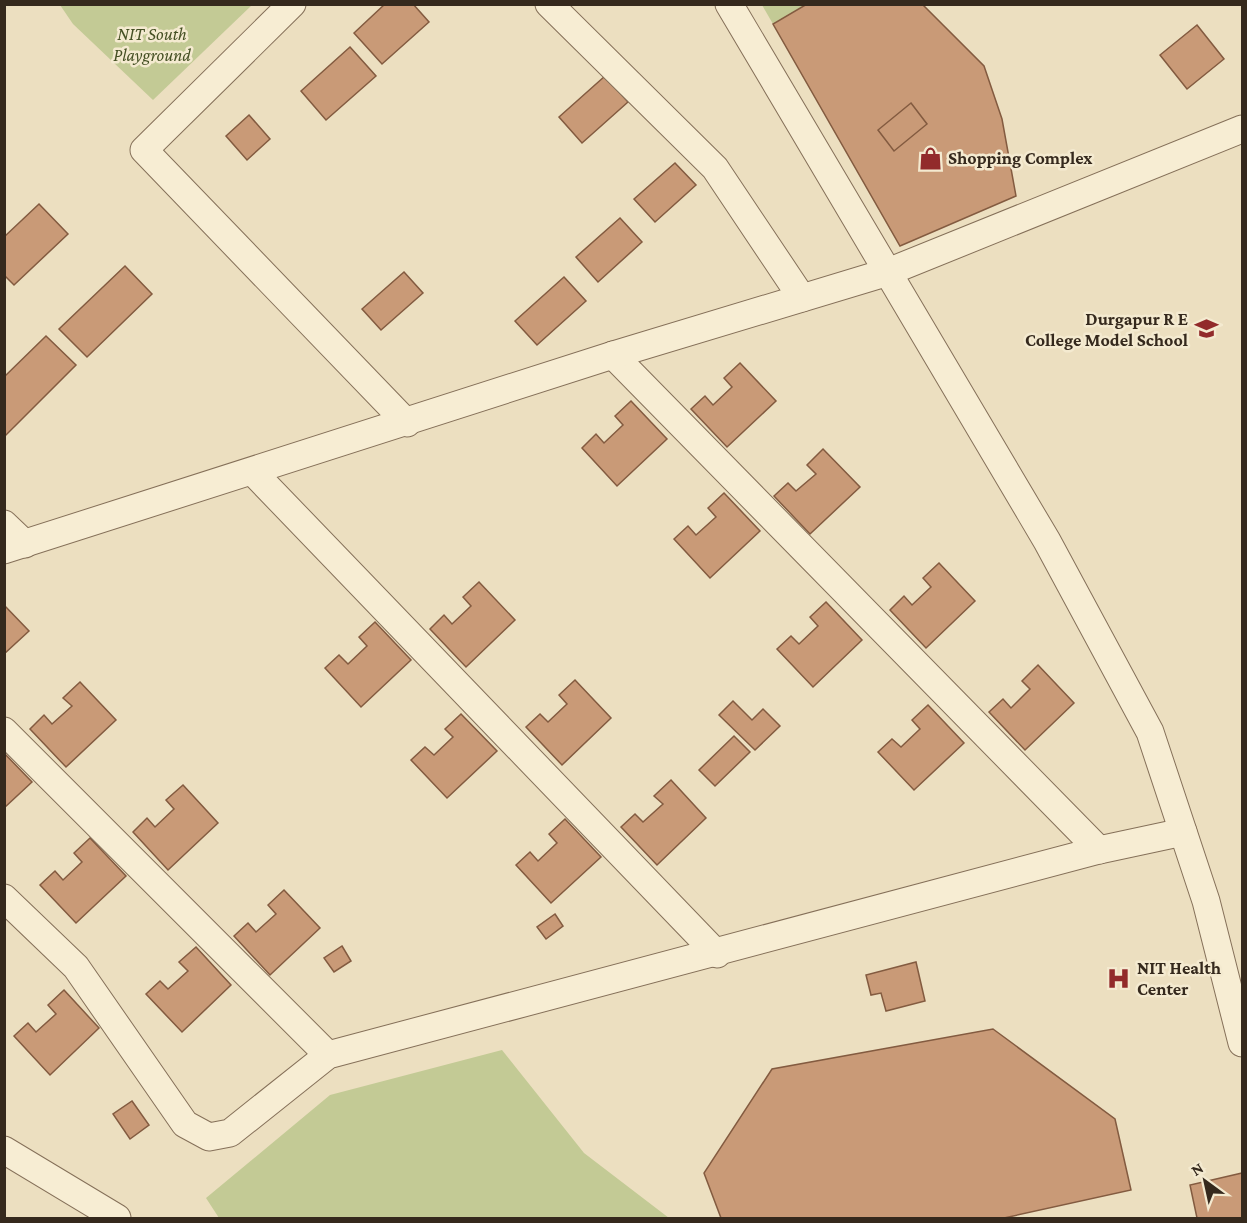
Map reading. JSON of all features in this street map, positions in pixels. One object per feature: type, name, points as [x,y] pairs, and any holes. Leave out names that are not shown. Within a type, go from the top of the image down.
[{"type":"street","points":[[292,4],[144,150],[407,423]]},
{"type":"street","points":[[549,4],[715,168],[802,298]]},
{"type":"street","points":[[729,4],[1047,542],[1150,732],[1206,900],[1242,1043]]},
{"type":"street","points":[[4,524],[15,547],[614,355],[888,272],[1242,129]]},
{"type":"street","points":[[614,355],[1099,850]]},
{"type":"street","points":[[253,472],[717,954]]},
{"type":"street","points":[[4,732],[328,1055]]},
{"type":"street","points":[[4,898],[76,967],[185,1124],[209,1137],[230,1133],[328,1055],[717,954],[1099,850],[1184,832]]},
{"type":"street","points":[[4,1150],[108,1216]]},
{"type":"green space","name":"NIT South Playground","points":[[60,5],[252,5],[153,100],[73,24]]},
{"type":"green space","points":[[762,5],[807,5],[773,24]]},
{"type":"green space","points":[[502,1050],[584,1153],[669,1218],[219,1218],[206,1198],[330,1095]]},
{"type":"building","points":[[385,4],[413,4],[429,22],[382,64],[354,33]]},
{"type":"building","name":"Shopping Complex","points":[[807,4],[922,4],[984,66],[1002,119],[1016,196],[900,246],[773,24]]},
{"type":"building","points":[[1197,25],[1224,59],[1187,89],[1160,55]]},
{"type":"building","points":[[350,47],[376,76],[326,120],[301,91]]},
{"type":"building","points":[[605,76],[628,102],[582,143],[559,117]]},
{"type":"building","points":[[911,103],[927,124],[894,151],[878,130]]},
{"type":"building","points":[[249,115],[270,139],[247,160],[226,136]]},
{"type":"building","points":[[675,163],[696,185],[655,222],[634,199]]},
{"type":"building","points":[[39,204],[68,234],[14,285],[4,275],[4,237]]},
{"type":"building","points":[[620,218],[642,242],[598,282],[576,257]]},
{"type":"building","points":[[125,266],[152,294],[87,357],[59,329]]},
{"type":"building","points":[[404,272],[423,293],[381,330],[362,309]]},
{"type":"building","points":[[564,277],[586,301],[537,345],[515,321]]},
{"type":"building","points":[[46,336],[76,365],[4,437],[4,377]]},
{"type":"building","points":[[740,363],[776,401],[727,447],[691,409],[705,396],[713,405],[732,387],[724,378]]},
{"type":"building","points":[[631,401],[667,439],[617,486],[582,448],[596,434],[604,443],[623,425],[615,416]]},
{"type":"building","points":[[823,449],[860,487],[810,534],[774,496],[788,483],[796,491],[816,474],[807,465]]},
{"type":"building","points":[[724,493],[760,531],[710,578],[674,539],[688,526],[696,535],[716,517],[708,508]]},
{"type":"building","points":[[939,563],[975,601],[926,648],[890,610],[904,596],[912,605],[931,587],[923,578]]},
{"type":"building","points":[[479,582],[515,620],[466,667],[430,629],[444,615],[452,624],[471,606],[463,597]]},
{"type":"building","points":[[826,602],[862,640],[813,687],[777,649],[791,636],[799,644],[818,626],[810,617]]},
{"type":"building","points":[[4,605],[29,631],[4,654]]},
{"type":"building","points":[[375,622],[411,660],[361,707],[325,668],[339,655],[348,664],[367,646],[359,637]]},
{"type":"building","points":[[1038,665],[1074,703],[1025,750],[989,712],[1003,699],[1011,708],[1030,689],[1022,681]]},
{"type":"building","points":[[575,680],[611,718],[562,765],[526,727],[540,714],[548,722],[567,704],[559,695]]},
{"type":"building","points":[[80,682],[116,720],[66,767],[30,729],[44,715],[52,724],[72,706],[63,698]]},
{"type":"building","points":[[733,701],[752,720],[763,709],[780,726],[755,750],[719,715]]},
{"type":"building","points":[[928,705],[964,743],[914,790],[878,752],[892,739],[901,747],[920,729],[912,720]]},
{"type":"building","points":[[461,714],[497,751],[447,798],[411,760],[425,747],[434,755],[453,737],[445,729]]},
{"type":"building","points":[[734,736],[750,752],[715,786],[699,770]]},
{"type":"building","points":[[4,753],[32,782],[4,808]]},
{"type":"building","points":[[671,780],[706,818],[657,865],[621,827],[635,814],[643,822],[663,804],[654,796]]},
{"type":"building","points":[[183,785],[218,823],[168,870],[133,832],[147,818],[155,827],[174,809],[166,800]]},
{"type":"building","points":[[565,819],[601,857],[551,903],[516,865],[530,852],[538,861],[557,843],[549,834]]},
{"type":"building","points":[[90,838],[126,876],[76,923],[40,885],[55,871],[63,880],[82,862],[74,853]]},
{"type":"building","points":[[284,890],[320,928],[270,975],[234,936],[248,923],[256,932],[276,914],[268,905]]},
{"type":"building","points":[[555,914],[563,926],[546,939],[537,927]]},
{"type":"building","points":[[342,946],[351,961],[334,972],[324,958]]},
{"type":"building","points":[[196,947],[231,985],[182,1032],[146,994],[160,981],[168,989],[188,971],[179,962]]},
{"type":"building","points":[[916,962],[925,1001],[886,1011],[881,993],[871,995],[866,975]]},
{"type":"building","points":[[64,990],[99,1028],[50,1075],[14,1036],[28,1023],[36,1032],[56,1014],[48,1005]]},
{"type":"building","points":[[993,1029],[1115,1119],[1131,1190],[1004,1218],[721,1218],[704,1173],[772,1069]]},
{"type":"building","points":[[132,1101],[149,1125],[130,1139],[113,1114]]},
{"type":"building","points":[[1242,1173],[1242,1218],[1197,1218],[1190,1185]]},
{"type":"place","name":"Shopping Complex","points":[[930,158]]},
{"type":"place","name":"Durgapur R E College Model School","points":[[1206,329]]},
{"type":"place","name":"NIT Health Center","points":[[1119,978]]}]
